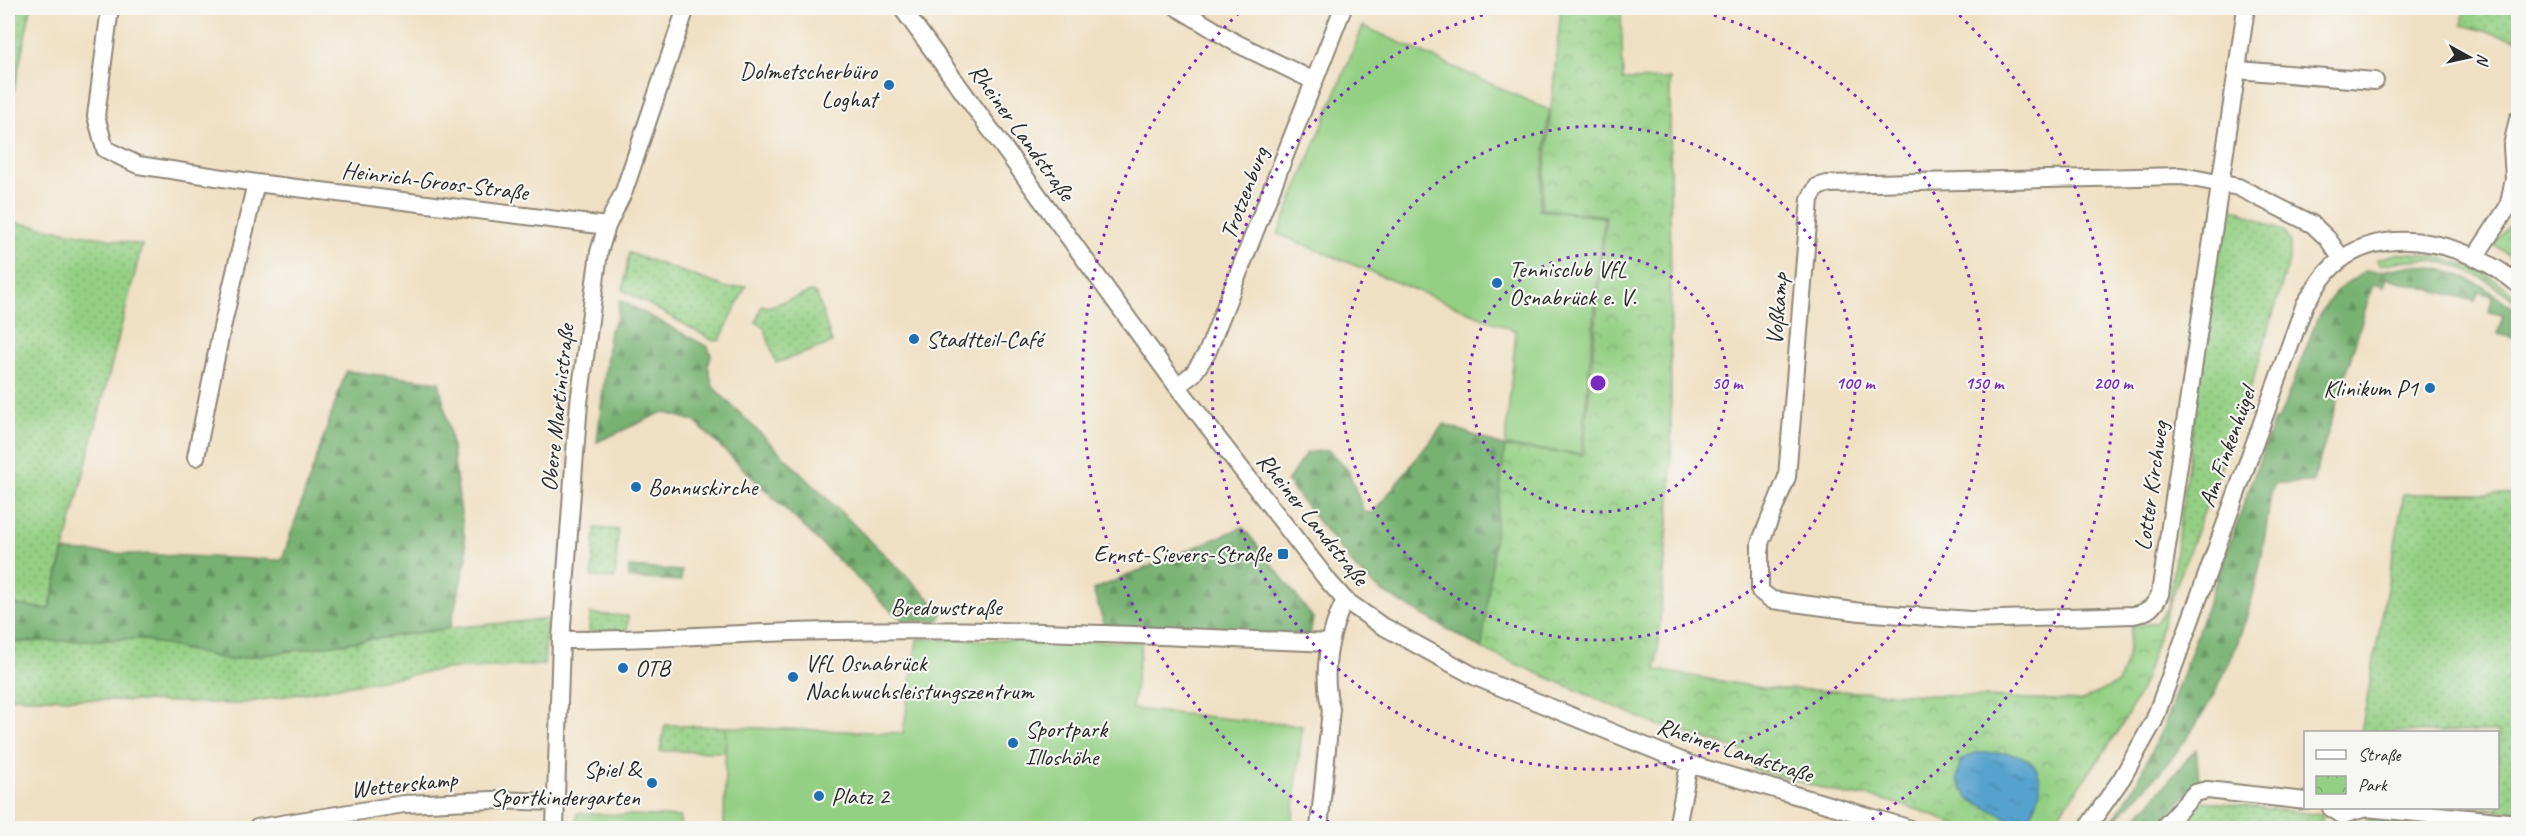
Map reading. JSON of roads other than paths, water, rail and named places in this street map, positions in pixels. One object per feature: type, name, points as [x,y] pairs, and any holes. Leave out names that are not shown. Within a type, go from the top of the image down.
[{"type":"street","name":"Obere Martinistraße","points":[[555,828],[561,640],[579,403],[599,252],[607,226],[624,191],[686,8]]},
{"type":"street","name":"Rheiner Landstraße","points":[[902,8],[1177,386],[1329,582],[1346,600],[1379,624],[1476,676],[1689,764],[1908,828]]},
{"type":"street","points":[[1178,8],[1236,43],[1314,81]]},
{"type":"street","name":"Trotzenburg","points":[[1177,386],[1193,374],[1207,353],[1343,8]]},
{"type":"street","name":"Lotter Kirchweg","points":[[2144,613],[2155,606],[2160,594],[2246,8]]},
{"type":"street","name":"Heinrich-Groos-Straße","points":[[110,11],[96,116],[105,149],[138,165],[256,183],[607,226]]},
{"type":"street","points":[[2237,70],[2375,81]]},
{"type":"street","points":[[2475,257],[2508,207],[2514,179],[2512,146],[2518,119]]},
{"type":"street","name":"Voßkamp","points":[[2144,613],[1970,620],[1861,612],[1772,600],[1760,591],[1760,543],[1787,477],[1810,199],[1817,187],[1827,184],[2182,176],[2220,182]]},
{"type":"street","points":[[2220,182],[2238,187],[2312,224],[2327,238],[2342,259]]},
{"type":"street","points":[[196,457],[221,332],[256,183]]},
{"type":"street","name":"Am Finkenhügel","points":[[2087,828],[2122,778],[2154,721],[2305,304],[2322,277],[2342,259],[2363,247],[2408,241],[2436,244],[2475,257],[2518,284]]},
{"type":"street","points":[[1319,828],[1331,709],[1326,693],[1330,643],[1336,619],[1346,600]]},
{"type":"street","name":"Bredowstraße","points":[[561,640],[636,640],[835,631],[1023,631],[1330,643]]},
{"type":"street","points":[[1677,828],[1689,764]]},
{"type":"street","points":[[2163,828],[2195,793],[2207,790],[2304,801]]},
{"type":"street","name":"Wetterskamp","points":[[257,828],[404,804],[492,800],[556,802]]},
{"type":"street","points":[[2336,811],[2356,809]]},
{"type":"street","points":[[2376,809],[2518,823]]},
{"type":"water","points":[[1975,753],[2009,753],[2024,758],[2032,764],[2040,780],[2040,789],[2029,817],[2013,821],[1968,798],[1957,780],[1960,761]]},
{"type":"place","name":"Dolmetscherbüro Loghat","points":[[889,85]]},
{"type":"place","name":"Tennisclub VfL Osnabrück e. V.","points":[[1497,283]]},
{"type":"place","name":"Stadtteil-Café","points":[[914,339]]},
{"type":"place","name":"Klinikum P1","points":[[2430,388]]},
{"type":"place","name":"Bonnuskirche","points":[[636,487]]},
{"type":"place","name":"Ernst-Sievers-Straße","points":[[1283,554]]},
{"type":"place","name":"OTB","points":[[623,668]]},
{"type":"place","name":"VfL Osnabrück Nachwuchsleistungszentrum","points":[[793,677]]},
{"type":"place","name":"Sportpark Illoshöhe","points":[[1013,743]]},
{"type":"place","name":"Spiel & Sportkindergarten","points":[[652,783]]},
{"type":"place","name":"Platz 2","points":[[819,796]]}]
